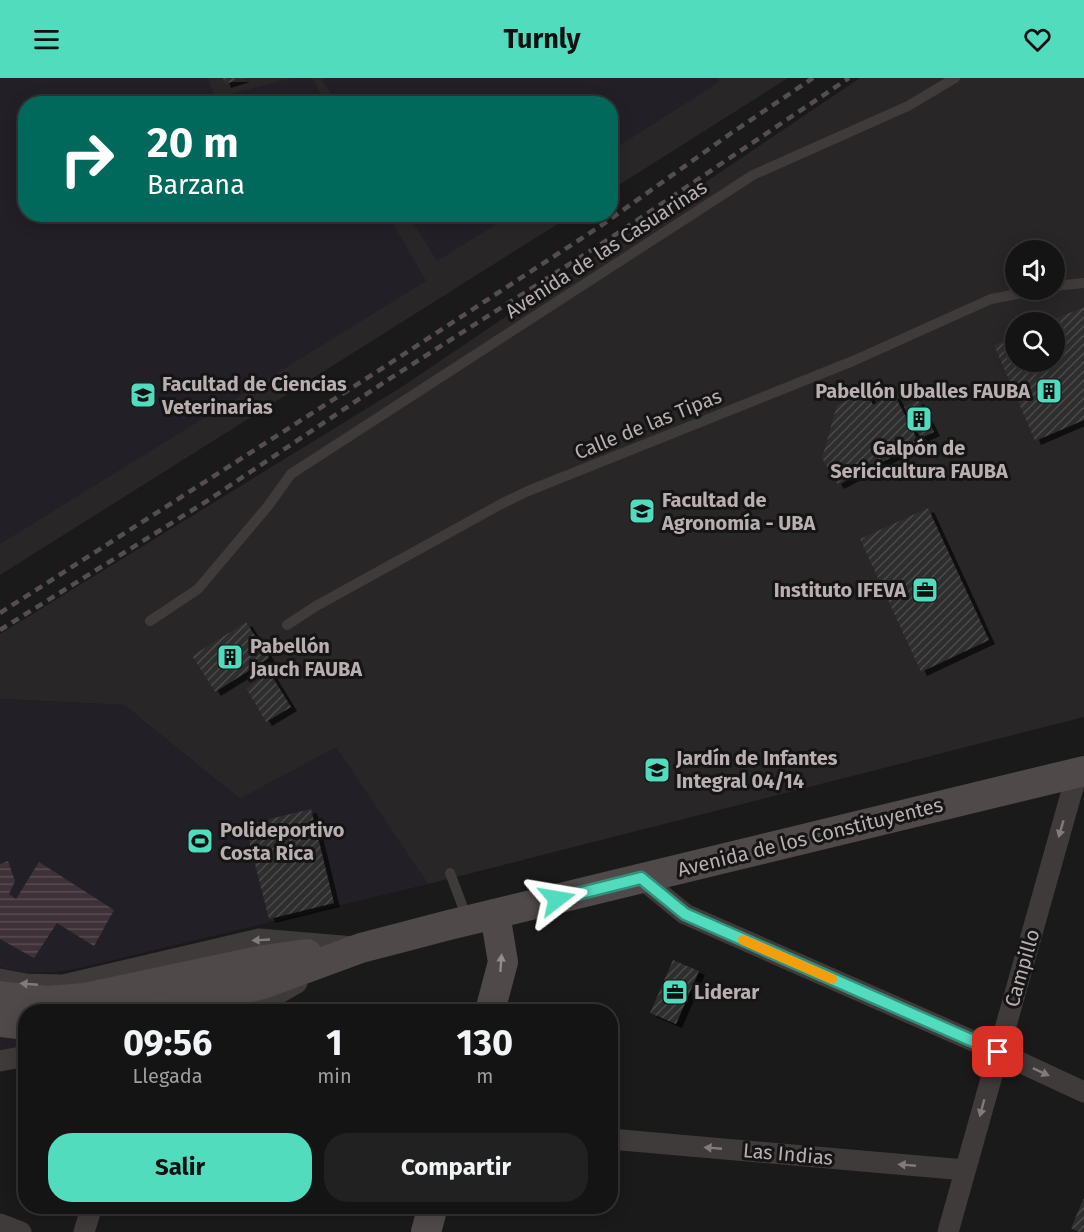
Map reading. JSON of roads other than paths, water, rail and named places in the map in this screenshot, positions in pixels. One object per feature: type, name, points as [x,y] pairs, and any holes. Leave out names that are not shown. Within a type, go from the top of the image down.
[{"type":"main road","name":"Avenida de los Constituyentes","points":[[178,1004],[263,984],[361,948],[481,917],[1081,772]]},
{"type":"main road","points":[[481,917],[504,962],[492,1004]]},
{"type":"main road","name":"Avenida de los Constituyentes","points":[[0,996],[48,1000],[85,998],[264,960],[361,948]]},
{"type":"main road","points":[[0,1022],[18,1024]]},
{"type":"main road","points":[[426,1232],[432,1214]]},
{"type":"street","name":"Campillo","points":[[948,1232],[998,1052],[1081,772]]},
{"type":"street","points":[[641,878],[685,914],[1084,1092]]},
{"type":"street","name":"Avenida de los Constituyentes","points":[[0,979],[26,984],[63,985],[259,939],[361,948]]},
{"type":"street","name":"Avenida de los Constituyentes","points":[[250,1004],[269,999],[361,948]]},
{"type":"street","points":[[0,1061],[18,1058]]},
{"type":"street","name":"Las Indias","points":[[618,1140],[965,1170]]},
{"type":"street","points":[[84,1232],[90,1214]]},
{"type":"street","points":[[0,1224],[21,1232]]},
{"type":"lane","name":"Avenida de las Casuarinas","points":[[150,621],[198,589],[268,506],[291,474],[753,175],[908,106],[955,78]]},
{"type":"lane","points":[[1065,285],[1084,283]]},
{"type":"lane","name":"Calle de las Tipas","points":[[287,625],[316,606],[503,502],[853,361],[991,299],[1005,296]]},
{"type":"lane","points":[[450,873],[481,917]]},
{"type":"railway","points":[[618,214],[813,78]]},
{"type":"railway","points":[[0,630],[207,501],[386,381],[612,237],[849,78]]},
{"type":"railway","points":[[0,613],[606,222]]},
{"type":"place","name":"Pabellón Uballes FAUBA","points":[[1049,391]]},
{"type":"place","name":"Facultad de Ciencias Veterinarias","points":[[143,395]]},
{"type":"place","name":"Galpón de Sericicultura FAUBA","points":[[919,419]]},
{"type":"place","name":"Facultad de Agronomía - UBA","points":[[642,511]]},
{"type":"place","name":"Instituto IFEVA","points":[[925,590]]},
{"type":"place","name":"Pabellón Jauch FAUBA","points":[[230,657]]},
{"type":"place","name":"Jardín de Infantes Integral 04/14","points":[[657,770]]},
{"type":"place","name":"Polideportivo Costa Rica","points":[[200,841]]},
{"type":"place","name":"Liderar","points":[[675,992]]}]
